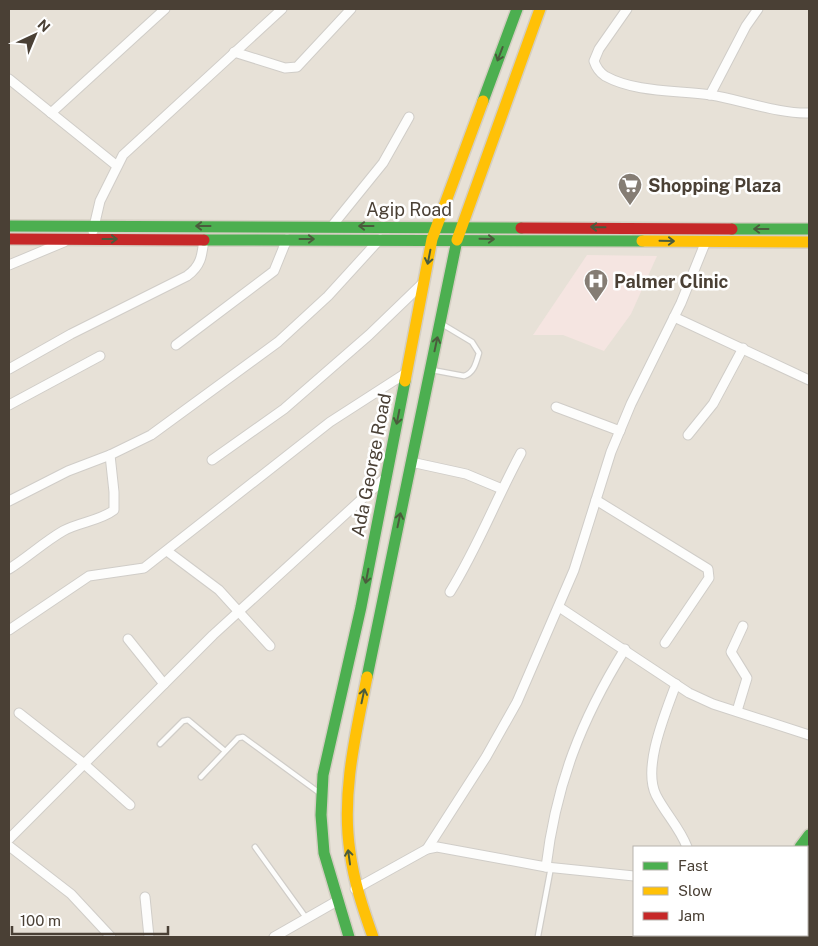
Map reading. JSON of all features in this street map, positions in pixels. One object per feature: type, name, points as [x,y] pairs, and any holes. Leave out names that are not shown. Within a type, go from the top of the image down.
[{"type":"main road","name":"Ada George Road","points":[[349,937],[324,853],[323,775],[361,607],[432,239],[517,9]]},
{"type":"main road","points":[[373,937],[355,889],[348,856],[346,825],[348,780],[457,239],[540,9]]},
{"type":"main road","name":"Agip Road","points":[[9,226],[462,226],[809,229]]},
{"type":"main road","name":"Agip Road","points":[[9,239],[457,239],[809,242]]},
{"type":"street","points":[[51,113],[165,9]]},
{"type":"street","points":[[91,239],[100,201],[122,155],[282,9]]},
{"type":"street","points":[[234,52],[285,68],[297,67],[351,9]]},
{"type":"street","points":[[627,9],[599,49],[594,61],[596,68],[604,75],[622,82],[656,89],[710,95],[809,113]]},
{"type":"street","points":[[710,95],[746,26],[758,9]]},
{"type":"street","points":[[9,79],[117,166]]},
{"type":"street","points":[[332,226],[383,163],[409,117]]},
{"type":"street","points":[[9,265],[70,239]]},
{"type":"street","points":[[9,369],[70,334],[187,276],[196,269],[201,260],[204,239]]},
{"type":"street","points":[[176,345],[274,271],[287,239]]},
{"type":"street","points":[[9,501],[68,471],[110,455],[151,435],[278,342],[328,296],[380,239]]},
{"type":"street","points":[[427,849],[486,757],[517,702],[574,570],[620,430],[674,317],[706,241]]},
{"type":"street","points":[[212,460],[284,409],[328,372],[424,282]]},
{"type":"street","points":[[674,317],[809,380]]},
{"type":"street","points":[[688,435],[713,404],[743,348]]},
{"type":"street","points":[[9,405],[100,356]]},
{"type":"street","points":[[9,630],[89,576],[144,568],[330,422],[406,373]]},
{"type":"street","points":[[556,406],[620,430]]},
{"type":"street","points":[[450,592],[491,517],[502,489],[522,453]]},
{"type":"street","points":[[9,569],[64,530],[86,521],[106,516],[114,510],[110,455]]},
{"type":"street","points":[[411,462],[466,474],[502,489]]},
{"type":"street","points":[[9,839],[83,763],[240,611],[386,477]]},
{"type":"street","points":[[596,500],[708,569],[709,578],[665,643]]},
{"type":"street","points":[[167,551],[198,572],[240,611],[270,646]]},
{"type":"street","points":[[559,607],[626,649],[676,684],[713,704],[809,735]]},
{"type":"street","points":[[737,711],[747,678],[731,652],[743,626]]},
{"type":"street","points":[[128,639],[164,684]]},
{"type":"street","points":[[548,867],[551,827],[559,792],[578,738],[601,688],[626,649]]},
{"type":"street","points":[[676,684],[662,725],[650,778],[656,794],[682,832],[687,846]]},
{"type":"street","points":[[19,713],[83,763],[130,806]]},
{"type":"street","points":[[9,846],[71,894],[111,937]]},
{"type":"street","points":[[355,889],[427,849],[437,847],[548,867],[633,876]]},
{"type":"street","points":[[145,897],[149,937]]},
{"type":"street","points":[[274,937],[338,901]]},
{"type":"lane","points":[[430,370],[464,376],[472,372],[479,353],[472,342],[440,323]]},
{"type":"lane","points":[[160,744],[183,721],[188,720],[225,751]]},
{"type":"lane","points":[[201,777],[238,738],[243,737],[322,794]]},
{"type":"lane","points":[[255,847],[307,919]]},
{"type":"lane","points":[[538,936],[548,867]]},
{"type":"shaded area","points":[[9,9],[809,9],[809,937],[9,937]]},
{"type":"shaded area","name":"Palmer Clinic","points":[[587,255],[657,256],[631,314],[604,351],[563,335],[533,335]]},
{"type":"traffic: fast","points":[[483,101],[517,9]]},
{"type":"traffic: fast","points":[[9,226],[521,228]]},
{"type":"traffic: fast","points":[[732,229],[809,229]]},
{"type":"traffic: fast","points":[[204,240],[642,241]]},
{"type":"traffic: fast","points":[[367,677],[457,240]]},
{"type":"traffic: fast","points":[[349,937],[324,853],[321,815],[323,775],[361,607],[405,381]]},
{"type":"traffic: fast","points":[[801,846],[809,835]]},
{"type":"traffic: slow","points":[[457,240],[540,9]]},
{"type":"traffic: slow","points":[[405,381],[432,239],[483,101]]},
{"type":"traffic: slow","points":[[642,241],[809,242]]},
{"type":"traffic: slow","points":[[367,677],[351,764],[347,808],[348,830],[356,885],[373,937]]},
{"type":"traffic: jam","points":[[521,228],[732,229]]},
{"type":"traffic: jam","points":[[9,239],[204,240]]},
{"type":"place","name":"Shopping Plaza","points":[[630,206]]},
{"type":"place","name":"Palmer Clinic","points":[[596,302]]}]
